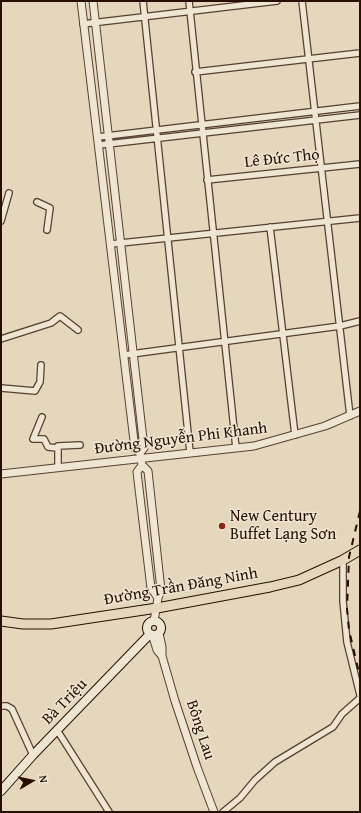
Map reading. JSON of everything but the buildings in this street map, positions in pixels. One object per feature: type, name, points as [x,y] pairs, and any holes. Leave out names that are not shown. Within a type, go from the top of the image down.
[{"type":"main road","name":"Đường Trần Đăng Ninh","points":[[1,621],[43,625],[157,608],[284,584],[304,578],[344,560],[360,550]]},
{"type":"main road","points":[[154,621],[147,627],[154,633]]},
{"type":"main road","name":"Bà Triệu","points":[[1,792],[57,730],[154,633]]},
{"type":"street","points":[[81,1],[135,449],[148,471],[161,590],[154,621]]},
{"type":"street","points":[[93,1],[144,448],[137,472],[151,588],[158,598]]},
{"type":"street","points":[[143,1],[190,452]]},
{"type":"street","points":[[189,1],[236,448]]},
{"type":"street","points":[[83,24],[246,3],[277,1]]},
{"type":"street","points":[[302,1],[350,416]]},
{"type":"street","points":[[196,72],[360,53]]},
{"type":"street","points":[[98,137],[360,106]]},
{"type":"street","points":[[99,145],[360,115]]},
{"type":"street","name":"Lê Đức Thọ","points":[[207,180],[360,164]]},
{"type":"street","points":[[1,220],[9,193]]},
{"type":"street","points":[[37,202],[50,208],[47,230]]},
{"type":"street","points":[[111,244],[360,218]]},
{"type":"street","points":[[270,227],[295,435]]},
{"type":"street","points":[[1,338],[50,323],[60,316],[78,330]]},
{"type":"street","points":[[124,355],[340,326],[360,320]]},
{"type":"street","points":[[1,388],[35,391],[40,382],[41,364]]},
{"type":"street","name":"Đường Nguyễn Phi Khanh","points":[[1,474],[262,445],[350,416],[360,411]]},
{"type":"street","points":[[42,417],[33,438],[44,439],[48,447],[57,448],[60,445],[80,445]]},
{"type":"street","points":[[57,448],[58,468]]},
{"type":"street","points":[[224,812],[240,798],[255,780],[275,762],[333,727],[342,714],[360,696],[347,642],[343,601],[344,560]]},
{"type":"street","name":"Bông Lau","points":[[154,633],[157,650],[162,656],[193,754],[214,812]]},
{"type":"street","points":[[1,706],[7,706],[12,709],[33,755]]},
{"type":"street","points":[[57,730],[109,812]]},
{"type":"railway","points":[[360,511],[349,557],[347,609],[349,630],[360,677]]},
{"type":"place","name":"New Century Buffet Lạng Sơn","points":[[222,526]]}]
